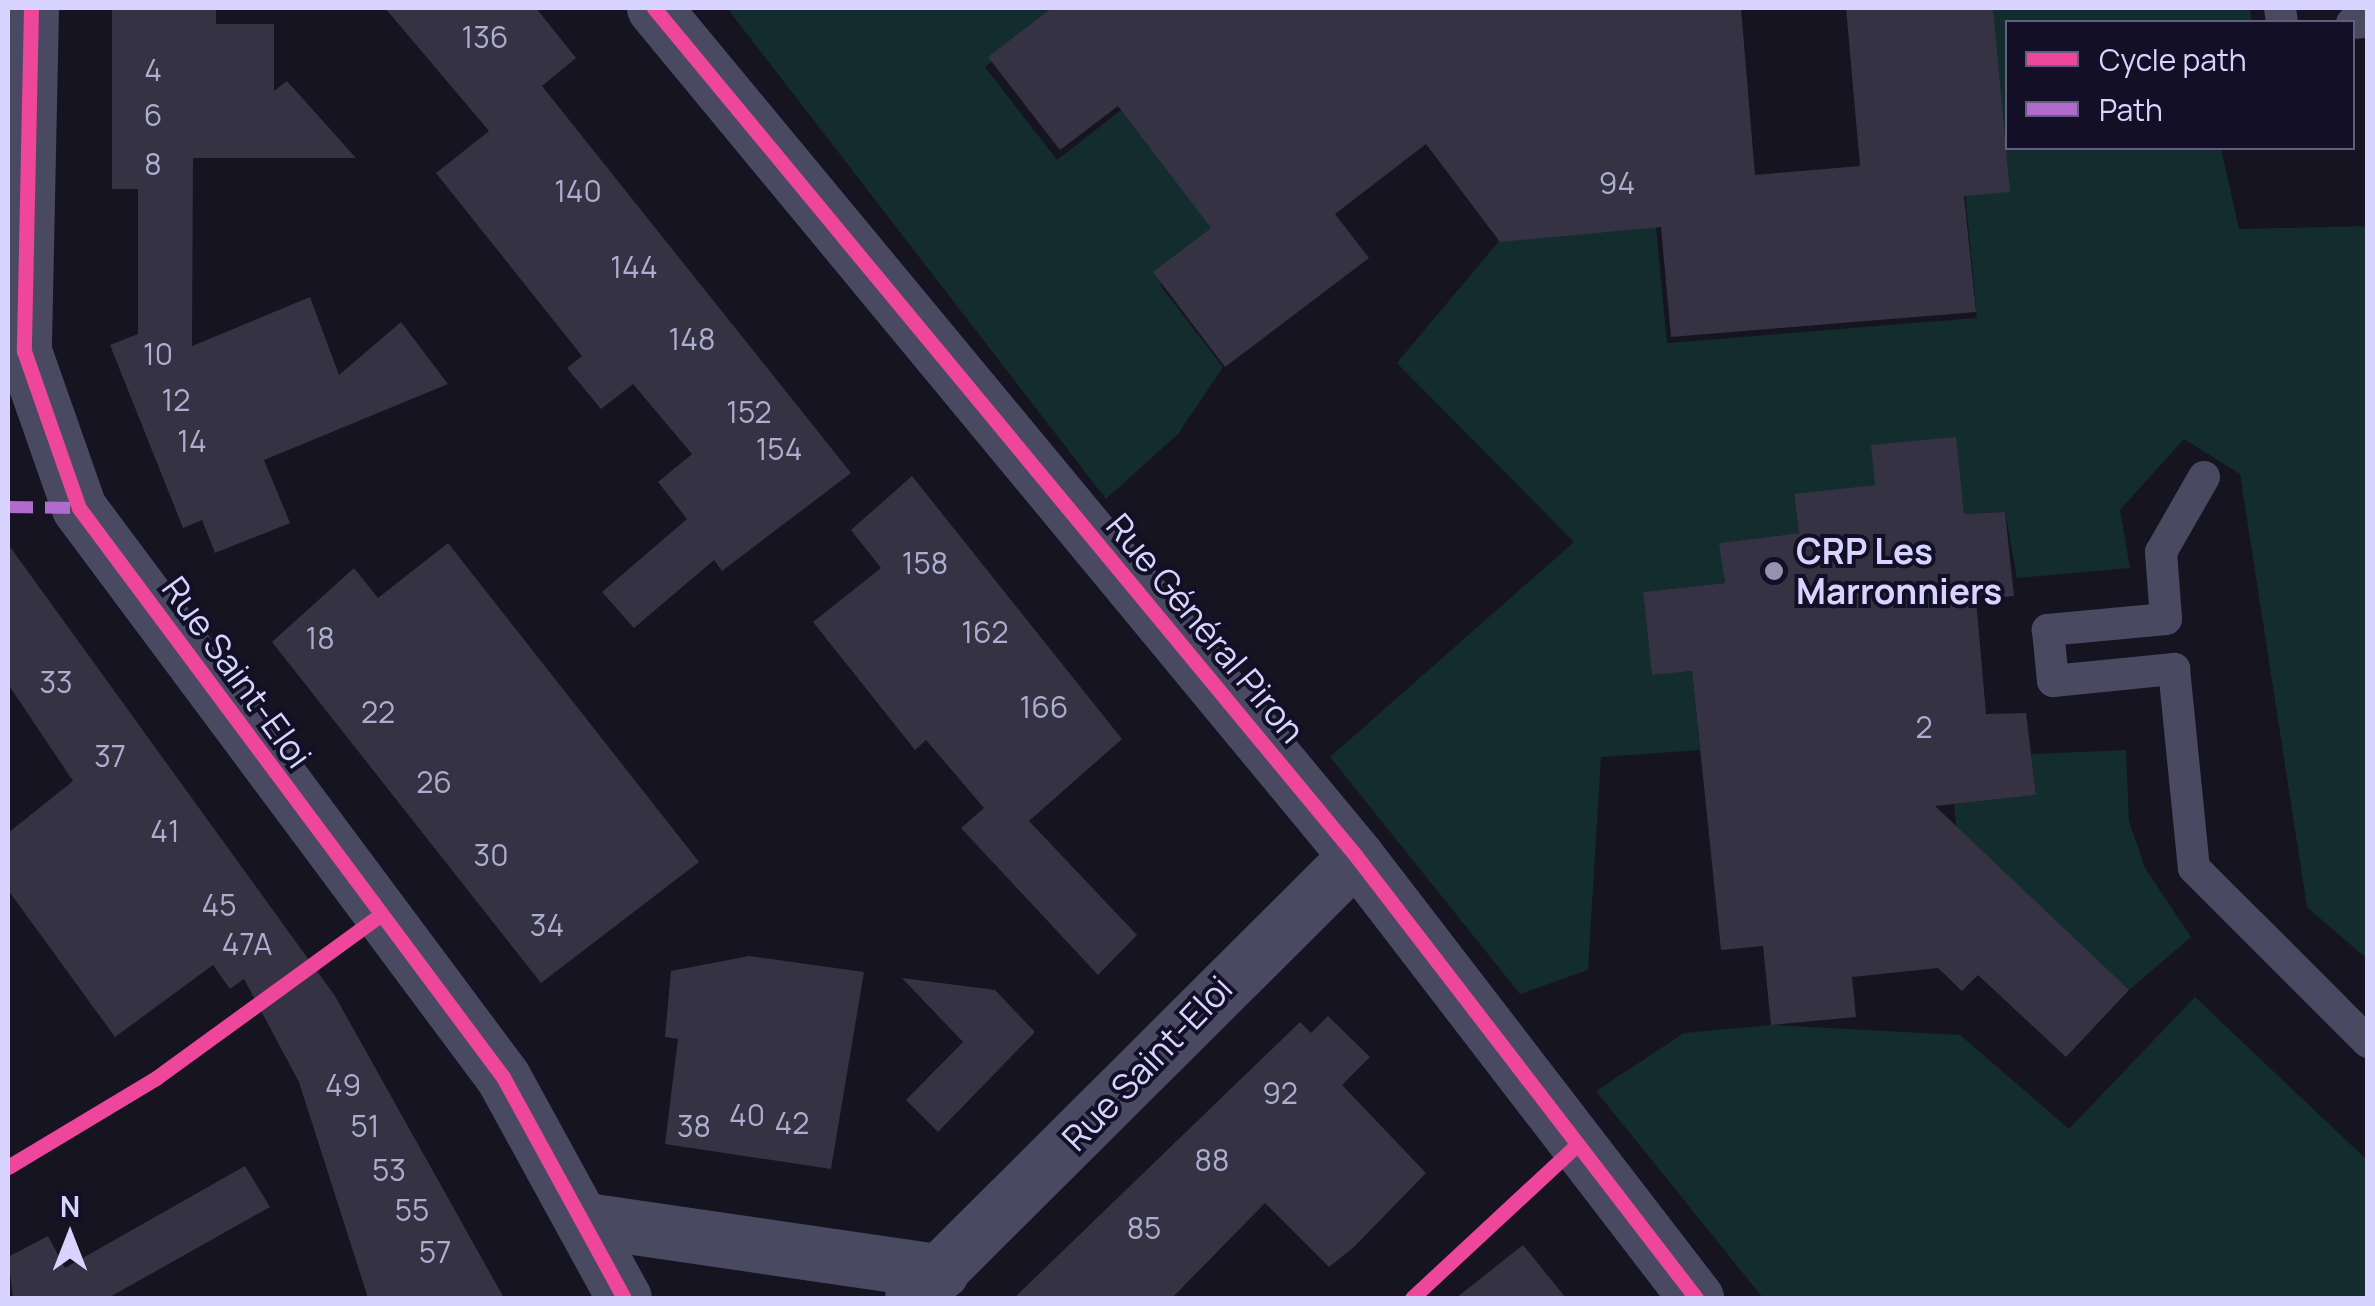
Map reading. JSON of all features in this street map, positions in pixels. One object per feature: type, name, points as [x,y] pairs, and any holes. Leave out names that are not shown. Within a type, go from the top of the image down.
[{"type":"street","name":"Rue Saint-Eloi","points":[[31,8],[24,351],[79,508],[503,1076],[586,1220],[624,1298]]},
{"type":"street","name":"Rue Général Piron","points":[[654,8],[1356,856],[1696,1298]]},
{"type":"street","name":"Rue Saint-Eloi","points":[[586,1220],[927,1286],[1356,856]]},
{"type":"lane","points":[[2204,477],[2161,552],[2194,868],[2368,1042]]},
{"type":"lane","points":[[2166,619],[2048,630],[2053,681],[2174,669]]},
{"type":"green space","points":[[727,8],[1062,8],[985,67],[1057,160],[1125,107],[1224,236],[1160,285],[1223,367],[1178,434],[1106,499]]},
{"type":"green space","points":[[1983,8],[2250,8],[2252,20],[2005,20],[2005,150],[2221,150],[2239,229],[2367,226],[2367,959],[2307,907],[2240,474],[2184,439],[2120,510],[2130,568],[2017,578],[2005,512],[1964,514],[1955,438],[1875,485],[1794,495],[1799,533],[1720,543],[1725,583],[1643,592],[1652,674],[1692,671],[1700,750],[1601,757],[1588,970],[1520,994],[1330,757],[1574,542],[1397,363],[1499,241],[1656,226],[1667,343],[1977,318],[1965,193],[2001,188]]},
{"type":"green space","points":[[2126,750],[2129,821],[2145,868],[2191,937],[2129,990],[1958,844],[1954,804],[2036,795],[2031,754]]},
{"type":"green space","points":[[2195,997],[2367,1160],[2367,1298],[1763,1298],[1596,1091],[1684,1033],[1771,1025],[1960,1035],[2069,1129]]},
{"type":"building","points":[[112,8],[216,9],[216,24],[274,24],[274,91],[287,81],[356,158],[193,158],[192,346],[310,297],[339,375],[401,322],[448,384],[264,460],[290,523],[215,553],[202,520],[183,528],[110,345],[138,334],[138,189],[112,189]]},
{"type":"building","points":[[385,8],[536,8],[576,58],[542,86],[851,473],[722,571],[714,560],[634,628],[602,592],[687,519],[658,482],[692,454],[633,384],[601,409],[567,368],[582,356],[436,173],[489,131]]},
{"type":"building","points":[[1052,8],[1741,8],[1755,175],[1860,166],[1846,8],[1993,8],[2010,192],[1964,196],[1976,312],[1671,337],[1661,227],[1500,242],[1426,144],[1335,214],[1369,258],[1225,367],[1153,272],[1211,228],[1118,106],[1060,150],[988,57]]},
{"type":"building","points":[[1956,437],[1964,514],[2005,512],[2014,596],[1976,600],[1986,714],[2026,713],[2036,795],[1935,806],[2129,990],[2066,1057],[1978,975],[1962,991],[1938,968],[1852,977],[1856,1017],[1771,1025],[1763,946],[1721,950],[1692,671],[1652,675],[1643,592],[1725,583],[1719,543],[1799,533],[1794,494],[1875,485],[1871,445]]},
{"type":"building","points":[[912,476],[1122,739],[1029,821],[1137,935],[1098,975],[961,828],[984,808],[926,740],[915,750],[813,622],[881,568],[851,530]]},
{"type":"building","points":[[448,543],[699,862],[541,983],[272,642],[354,568],[378,598]]},
{"type":"building","points":[[8,544],[335,996],[504,1298],[368,1298],[299,1082],[244,979],[230,989],[213,965],[115,1037],[8,890],[8,833],[73,781],[8,684]]},
{"type":"building","points":[[749,956],[864,972],[831,1169],[665,1144],[678,1039],[665,1037],[671,971]]},
{"type":"building","points":[[902,978],[995,990],[1035,1032],[938,1132],[906,1100],[963,1042]]},
{"type":"building","points":[[1328,1016],[1370,1057],[1342,1085],[1426,1173],[1354,1247],[1329,1267],[1265,1203],[1172,1298],[1014,1298],[1300,1022],[1311,1033]]},
{"type":"building","points":[[245,1166],[270,1207],[108,1298],[13,1298],[8,1257],[48,1236],[65,1268]]},
{"type":"building","points":[[1523,1245],[1566,1298],[1456,1298]]},
{"type":"marked path","points":[[8,507],[79,508]]},
{"type":"cycle path","points":[[31,8],[24,351],[79,508],[503,1077],[624,1298]]},
{"type":"cycle path","points":[[654,8],[1356,856],[1696,1298]]},
{"type":"cycle path","points":[[8,1167],[156,1078],[379,916]]},
{"type":"cycle path","points":[[1412,1298],[1578,1144]]},
{"type":"place","name":"CRP Les Marronniers","points":[[1774,571]]}]
